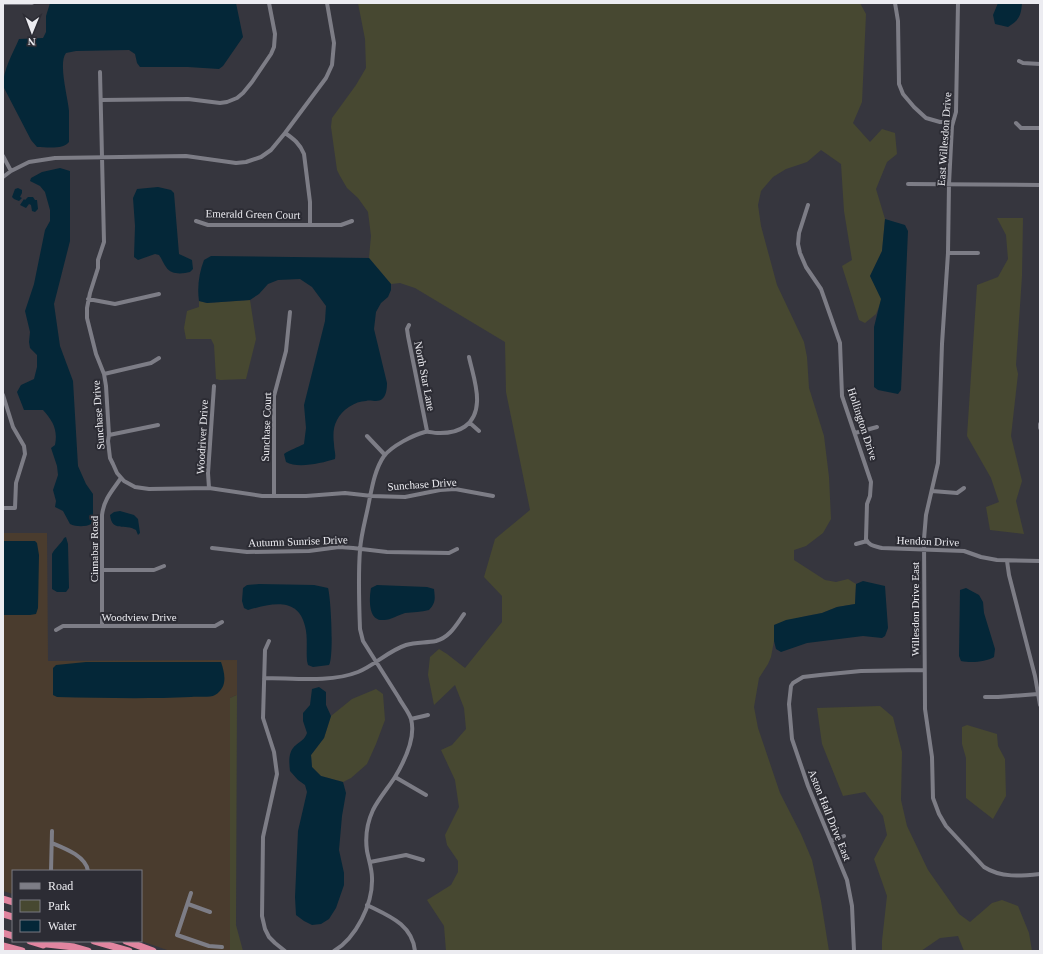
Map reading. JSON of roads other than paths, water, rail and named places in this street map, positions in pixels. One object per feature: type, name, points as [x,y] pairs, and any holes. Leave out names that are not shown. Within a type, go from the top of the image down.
[{"type":"highway","points":[[34,942],[65,951]]},
{"type":"highway","points":[[98,942],[129,951]]},
{"type":"highway","points":[[129,942],[153,951]]},
{"type":"highway","points":[[38,943],[74,947],[88,951]]},
{"type":"highway","points":[[3,946],[22,951]]},
{"type":"street","points":[[3,3],[32,3]]},
{"type":"street","points":[[101,100],[188,99],[220,103],[237,98],[243,93],[270,57],[274,47],[274,31],[269,3]]},
{"type":"street","points":[[3,177],[11,171],[40,159],[190,156],[231,163],[246,162],[257,159],[267,153],[285,133],[326,78],[332,65],[334,43],[327,3]]},
{"type":"street","points":[[895,3],[898,20],[899,84],[903,94],[926,118],[940,122],[953,122]]},
{"type":"street","name":"East Willesdon Drive","points":[[947,276],[949,184],[953,122],[956,112],[958,3]]},
{"type":"street","points":[[1018,61],[1023,64],[1040,64]]},
{"type":"street","name":"Sunchase Drive","points":[[100,72],[104,242],[98,260],[98,268],[88,299],[87,318],[96,354],[104,374],[106,386],[110,458],[121,478],[135,487],[150,489],[209,488],[245,494],[274,496],[306,496],[345,493],[370,496],[405,497],[440,490],[455,489],[493,496]]},
{"type":"street","points":[[1016,122],[1021,128],[1040,128]]},
{"type":"street","points":[[285,133],[298,142],[304,154],[310,202],[310,224]]},
{"type":"street","points":[[3,156],[11,171]]},
{"type":"street","points":[[908,184],[1040,185]]},
{"type":"street","name":"Hollington Drive","points":[[808,205],[799,233],[798,244],[806,266],[821,289],[840,343],[841,389],[871,482],[866,540]]},
{"type":"street","name":"Emerald Green Court","points":[[196,221],[208,225],[341,225],[352,221]]},
{"type":"street","points":[[948,253],[978,253]]},
{"type":"street","name":"Willesdon Drive East","points":[[947,276],[938,462],[926,515],[924,549],[924,670],[927,724],[932,757],[933,798],[939,814],[946,826],[978,861],[991,871],[1012,876],[1040,874]]},
{"type":"street","points":[[88,299],[115,304],[159,294]]},
{"type":"street","name":"Sunchase Court","points":[[274,496],[274,396],[288,340],[290,312]]},
{"type":"street","name":"North Star Lane","points":[[409,325],[408,336],[426,431]]},
{"type":"street","points":[[334,951],[345,943],[354,933],[367,906],[372,884],[370,862],[367,852],[366,836],[368,825],[382,795],[395,777],[410,744],[411,736],[411,719],[364,641],[360,629],[360,549],[370,496],[378,469],[385,455],[399,444],[426,431],[437,433],[453,432],[461,430],[470,423],[478,400],[469,357]]},
{"type":"street","points":[[104,374],[152,363],[159,358]]},
{"type":"street","name":"Woodriver Drive","points":[[209,488],[208,473],[214,386]]},
{"type":"street","points":[[3,395],[13,427],[24,446],[25,454],[16,477],[15,508],[3,508]]},
{"type":"street","points":[[470,423],[479,431]]},
{"type":"street","points":[[109,435],[158,425]]},
{"type":"street","points":[[855,433],[877,427]]},
{"type":"street","points":[[367,436],[385,455]]},
{"type":"street","name":"Cinnabar Road","points":[[102,626],[103,507],[107,496],[121,478]]},
{"type":"street","points":[[932,491],[957,493],[964,488]]},
{"type":"street","points":[[856,544],[866,540]]},
{"type":"street","name":"Hendon Drive","points":[[866,540],[872,546],[882,548],[964,551],[986,559],[1040,561]]},
{"type":"street","name":"Autumn Sunrise Drive","points":[[212,548],[247,552],[309,551],[339,548],[387,552],[449,552],[457,549]]},
{"type":"street","points":[[1007,560],[1009,575],[1035,676],[1040,705]]},
{"type":"street","points":[[102,570],[154,570],[164,566]]},
{"type":"street","points":[[264,678],[332,678],[356,672],[366,668],[406,645],[436,641],[447,636],[455,628],[464,614]]},
{"type":"street","name":"Woodview Drive","points":[[56,630],[63,626],[215,626],[222,622]]},
{"type":"street","points":[[269,641],[265,650],[264,718],[274,752],[277,774],[264,826],[262,916],[265,929],[269,937],[274,944],[285,951]]},
{"type":"street","name":"Aston Hall Drive East","points":[[854,951],[852,906],[847,880],[808,786],[792,739],[789,704],[791,686],[803,677],[820,674],[862,670],[924,670]]},
{"type":"street","points":[[985,697],[1038,694]]},
{"type":"street","points":[[411,719],[428,715]]},
{"type":"street","points":[[395,777],[426,795]]},
{"type":"street","points":[[51,870],[52,831]]},
{"type":"street","points":[[831,841],[844,836]]},
{"type":"street","points":[[52,843],[66,849],[81,860],[88,870]]},
{"type":"street","points":[[370,862],[406,855],[423,860]]},
{"type":"street","points":[[191,894],[177,935],[209,946],[222,947]]},
{"type":"street","points":[[188,904],[210,912]]},
{"type":"street","points":[[367,906],[392,917],[402,924],[410,935],[415,951]]},
{"type":"water","points":[[50,3],[236,3],[243,37],[223,66],[219,69],[188,67],[140,67],[137,63],[135,54],[129,50],[76,51],[66,53],[63,64],[63,72],[69,111],[69,142],[66,145],[59,147],[37,147],[31,140],[3,86],[3,80],[19,39],[43,38],[46,32],[46,16]]},
{"type":"water","points":[[998,3],[1022,3],[1019,17],[1008,27],[995,24],[993,15]]},
{"type":"water","points":[[60,168],[70,171],[70,241],[54,304],[60,346],[73,381],[78,466],[86,484],[93,494],[93,518],[91,524],[84,526],[75,526],[70,524],[63,511],[55,507],[56,501],[53,490],[58,475],[57,466],[51,448],[55,445],[56,435],[50,418],[43,410],[24,410],[17,392],[21,385],[34,379],[37,367],[37,355],[30,348],[30,332],[25,311],[34,284],[45,230],[50,221],[50,210],[45,192],[40,186],[30,181],[31,178],[42,172]]},
{"type":"water","points":[[158,187],[171,190],[174,193],[179,254],[192,260],[193,269],[190,272],[174,273],[168,270],[159,255],[155,254],[138,260],[134,257],[135,226],[133,198],[137,189]]},
{"type":"water","points":[[18,188],[22,190],[20,197],[22,198],[19,201],[12,197],[15,189]]},
{"type":"water","points":[[28,197],[33,197],[37,200],[38,209],[35,212],[32,211],[31,205],[29,204],[26,208],[20,205],[24,199],[25,200]]},
{"type":"water","points":[[885,219],[905,225],[908,231],[901,390],[898,394],[878,390],[874,387],[874,327],[881,299],[870,276],[882,251]]},
{"type":"water","points":[[211,256],[369,258],[391,284],[391,290],[388,297],[381,303],[376,312],[374,329],[387,383],[387,389],[384,397],[379,401],[362,401],[353,404],[339,416],[334,432],[335,459],[317,464],[297,465],[286,462],[284,454],[304,444],[306,428],[304,405],[325,321],[326,306],[312,287],[300,279],[278,280],[268,284],[259,294],[250,300],[207,303],[199,301],[198,285],[201,270],[204,260]]},
{"type":"water","points":[[120,511],[134,515],[138,519],[140,533],[138,535],[136,530],[132,528],[120,527],[113,524],[110,515],[114,512]]},
{"type":"water","points":[[66,537],[68,544],[69,588],[66,592],[57,592],[52,589],[52,554]]},
{"type":"water","points":[[3,541],[35,541],[37,543],[39,555],[38,608],[36,614],[3,615]]},
{"type":"water","points":[[863,581],[885,586],[888,628],[885,636],[882,638],[863,636],[807,643],[781,652],[776,649],[774,641],[774,625],[786,620],[822,613],[837,607],[855,604],[856,584]]},
{"type":"water","points":[[247,585],[314,585],[328,588],[332,640],[331,660],[329,665],[313,667],[308,665],[306,630],[301,616],[296,610],[290,606],[282,604],[248,610],[244,608],[242,601],[243,588]]},
{"type":"water","points":[[377,585],[427,587],[434,589],[434,603],[429,610],[405,613],[387,620],[379,620],[372,614],[370,603],[371,588]]},
{"type":"water","points":[[966,588],[979,595],[983,602],[984,613],[995,649],[994,657],[987,660],[965,662],[961,661],[959,656],[960,590]]},
{"type":"water","points":[[86,662],[221,662],[224,671],[224,684],[219,692],[210,696],[124,698],[57,697],[53,695],[53,668],[56,665]]},
{"type":"water","points":[[319,687],[326,692],[326,705],[331,716],[324,738],[311,755],[312,767],[321,776],[343,782],[346,793],[339,850],[344,873],[344,885],[336,908],[329,919],[321,924],[312,925],[296,915],[295,897],[298,831],[307,792],[305,785],[290,771],[289,760],[293,747],[304,738],[307,733],[303,721],[303,713],[310,705],[312,689]]}]
